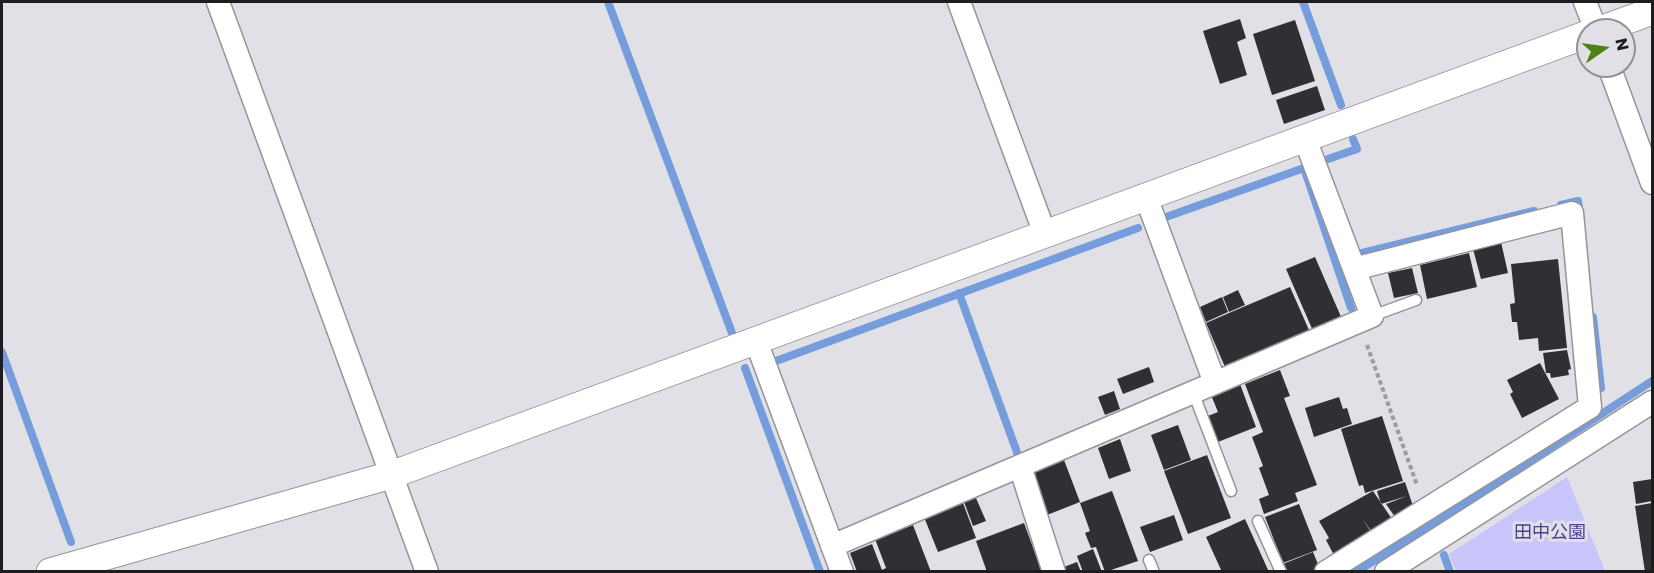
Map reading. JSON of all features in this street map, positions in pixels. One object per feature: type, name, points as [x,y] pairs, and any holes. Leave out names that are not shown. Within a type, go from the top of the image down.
[{"type":"street","points":[[218,2],[427,572]]},
{"type":"street","points":[[959,2],[1045,234]]},
{"type":"street","points":[[1585,2],[1592,18]]},
{"type":"street","points":[[1633,18],[1653,11]]},
{"type":"street","points":[[50,572],[391,475],[1576,38]]},
{"type":"street","points":[[1614,78],[1653,183]]},
{"type":"street","points":[[832,546],[1365,319],[1354,268],[1305,139]]},
{"type":"street","points":[[1146,197],[1215,383]]},
{"type":"street","points":[[1354,268],[1572,213],[1590,407],[1539,456],[1386,572]]},
{"type":"street","points":[[756,341],[842,572]]},
{"type":"street","points":[[1330,570],[1426,509],[1653,402]]},
{"type":"street","points":[[1020,466],[1054,572]]},
{"type":"lane","points":[[1365,319],[1416,300]]},
{"type":"lane","points":[[1193,392],[1231,491]]},
{"type":"lane","points":[[1258,521],[1281,572]]},
{"type":"lane","points":[[1149,560],[1154,572]]},
{"type":"path","points":[[1365,319],[1426,509]]},
{"type":"green space","name":"田中公園","points":[[1567,477],[1605,571],[1456,571],[1449,554]]},
{"type":"building","points":[[1240,19],[1246,38],[1237,42],[1247,75],[1220,84],[1203,31]]},
{"type":"building","points":[[1295,20],[1315,81],[1272,95],[1253,34]]},
{"type":"building","points":[[1317,86],[1325,110],[1284,124],[1276,100]]},
{"type":"building","points":[[1501,242],[1508,273],[1481,279],[1473,249]]},
{"type":"building","points":[[1469,253],[1477,287],[1427,299],[1420,265]]},
{"type":"building","points":[[1315,257],[1342,319],[1313,331],[1286,269]]},
{"type":"building","points":[[1558,259],[1567,348],[1539,351],[1538,338],[1519,340],[1517,322],[1512,322],[1510,304],[1515,303],[1511,264]]},
{"type":"building","points":[[1412,268],[1418,293],[1394,298],[1388,273]]},
{"type":"building","points":[[1290,287],[1309,330],[1225,367],[1206,323]]},
{"type":"building","points":[[1238,290],[1245,305],[1229,312],[1223,297]]},
{"type":"building","points":[[1222,297],[1228,312],[1206,322],[1200,307]]},
{"type":"building","points":[[1567,350],[1571,369],[1568,370],[1569,375],[1551,378],[1550,373],[1546,373],[1543,353]]},
{"type":"building","points":[[1540,363],[1559,399],[1522,418],[1510,394],[1513,392],[1507,380]]},
{"type":"building","points":[[1149,367],[1154,382],[1123,394],[1117,379]]},
{"type":"building","points":[[1280,370],[1290,396],[1284,398],[1317,485],[1295,493],[1298,501],[1264,514],[1259,499],[1269,495],[1259,468],[1263,466],[1252,437],[1263,432],[1245,384]]},
{"type":"building","points":[[1240,384],[1256,427],[1218,442],[1208,416],[1218,412],[1211,395]]},
{"type":"building","points":[[1114,391],[1120,409],[1105,415],[1098,397]]},
{"type":"building","points":[[1339,397],[1343,409],[1347,408],[1352,424],[1314,437],[1305,408]]},
{"type":"building","points":[[1382,416],[1403,481],[1365,493],[1363,485],[1359,486],[1341,429]]},
{"type":"building","points":[[1178,425],[1191,460],[1164,470],[1151,435]]},
{"type":"building","points":[[1120,439],[1131,471],[1109,479],[1098,448]]},
{"type":"building","points":[[1207,455],[1231,518],[1188,534],[1164,471]]},
{"type":"building","points":[[1064,460],[1080,502],[1047,515],[1031,473]]},
{"type":"building","points":[[1652,479],[1652,501],[1636,504],[1633,482]]},
{"type":"building","points":[[1405,482],[1414,509],[1395,517],[1386,504],[1407,496],[1381,504],[1377,491]]},
{"type":"building","points":[[1112,491],[1138,561],[1105,572],[1096,547],[1091,548],[1085,533],[1090,531],[1080,503]]},
{"type":"building","points":[[1373,491],[1394,522],[1373,534],[1362,518],[1374,537],[1336,559],[1326,540],[1329,538],[1319,521]]},
{"type":"building","points":[[976,498],[986,521],[973,526],[964,502]]},
{"type":"building","points":[[963,503],[976,538],[938,552],[924,517]]},
{"type":"building","points":[[1652,503],[1652,571],[1645,572],[1635,506]]},
{"type":"building","points":[[1299,504],[1317,550],[1283,563],[1265,517]]},
{"type":"building","points":[[1174,515],[1183,540],[1150,552],[1140,527]]},
{"type":"building","points":[[1245,519],[1269,572],[1222,572],[1206,537]]},
{"type":"building","points":[[1024,523],[1042,572],[987,572],[976,541]]},
{"type":"building","points":[[913,525],[931,572],[878,572],[886,568],[875,539]]},
{"type":"building","points":[[872,544],[882,570],[857,572],[850,553]]},
{"type":"building","points":[[1093,549],[1102,572],[1083,572],[1077,556]]},
{"type":"building","points":[[1313,552],[1320,569],[1315,572],[1286,572],[1283,564]]},
{"type":"building","points":[[1077,562],[1081,572],[1056,572],[1056,570]]},
{"type":"waterway","points":[[608,2],[732,333]]},
{"type":"waterway","points":[[1303,2],[1341,105]]},
{"type":"waterway","points":[[1328,159],[1357,149],[1353,139]]},
{"type":"waterway","points":[[1166,217],[1304,168],[1351,308]]},
{"type":"waterway","points":[[1561,205],[1578,201],[1580,215]]},
{"type":"waterway","points":[[1362,253],[1534,211]]},
{"type":"waterway","points":[[776,361],[1138,228]]},
{"type":"waterway","points":[[959,293],[1018,455]]},
{"type":"waterway","points":[[1593,317],[1601,388]]},
{"type":"waterway","points":[[2,352],[71,542]]},
{"type":"waterway","points":[[745,368],[820,572]]},
{"type":"waterway","points":[[1356,572],[1652,381]]},
{"type":"waterway","points":[[1444,555],[1450,572]]}]
